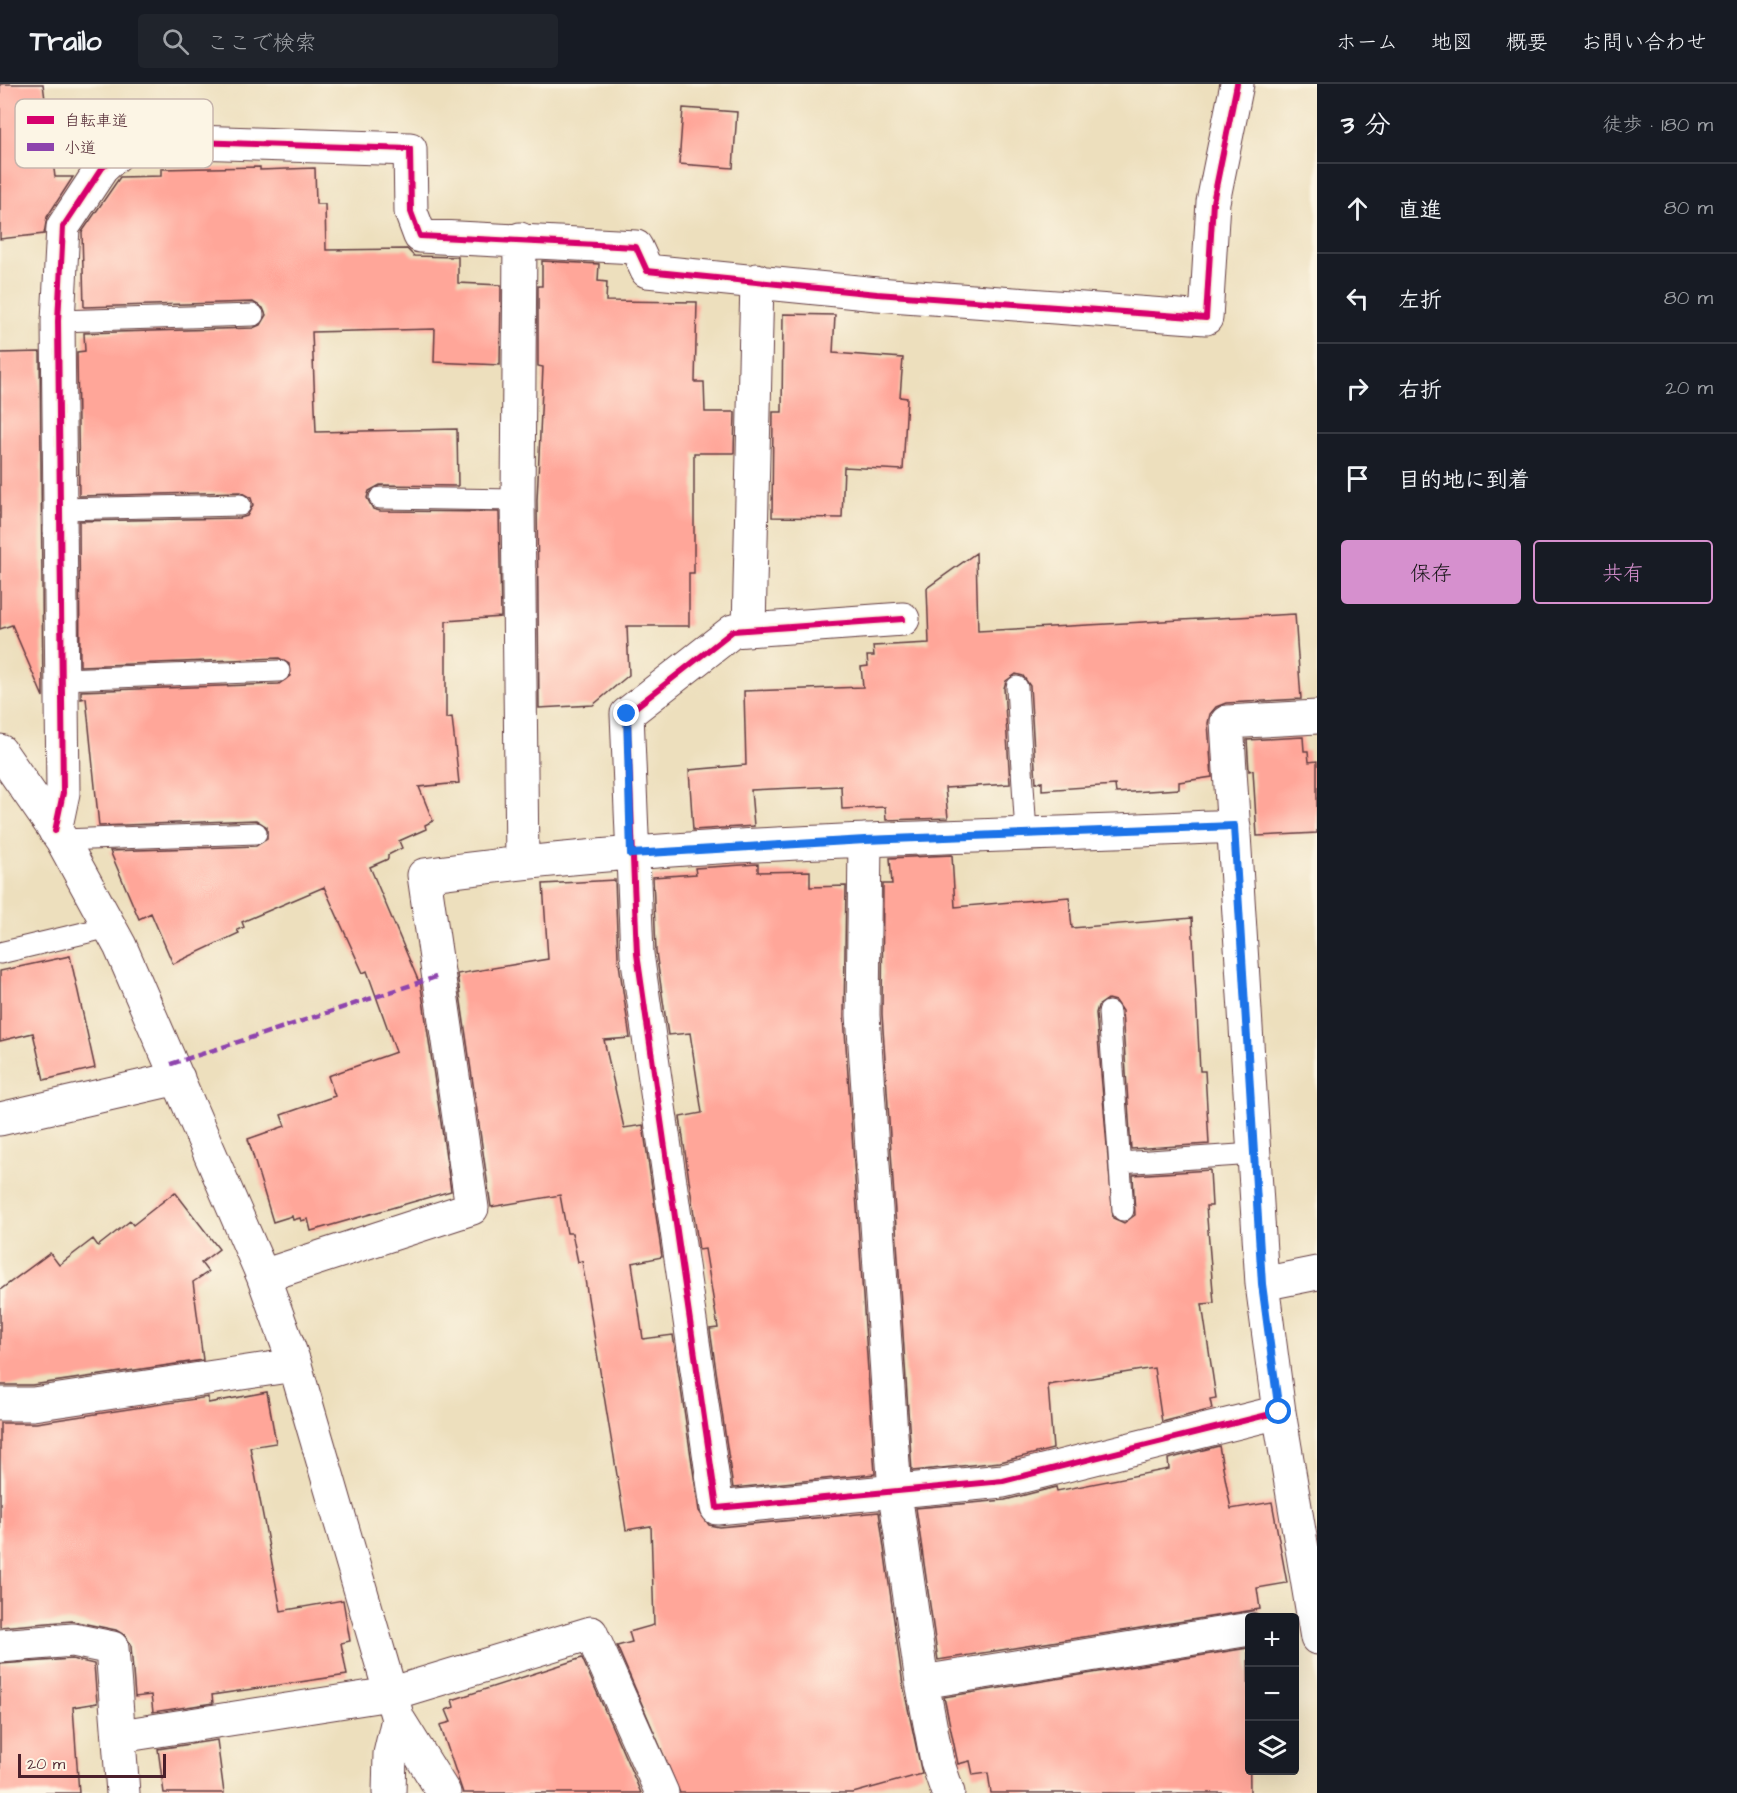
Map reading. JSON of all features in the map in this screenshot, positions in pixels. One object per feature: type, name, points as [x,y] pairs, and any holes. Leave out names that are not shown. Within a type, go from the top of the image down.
[{"type":"street","points":[[213,143],[410,149],[411,212],[420,236],[520,239],[636,247],[646,271],[757,280],[877,294],[1206,318],[1213,202],[1231,103],[1237,84]]},
{"type":"street","points":[[58,835],[63,794],[58,321],[63,227],[102,168]]},
{"type":"street","points":[[520,239],[518,500],[522,862]]},
{"type":"street","points":[[749,629],[757,280]]},
{"type":"street","points":[[903,619],[733,632],[627,714],[631,854],[637,954],[717,1508],[896,1493],[1004,1481],[1279,1412]]},
{"type":"street","points":[[1308,1626],[1304,1482],[1279,1412],[1262,1284],[1227,722],[1317,717]]},
{"type":"street","points":[[0,751],[58,835],[109,927],[178,1077],[263,1276],[294,1365],[394,1707],[444,1793]]},
{"type":"street","points":[[263,1276],[472,1208],[423,876],[522,862],[631,854],[865,840],[1234,826]]},
{"type":"street","points":[[865,840],[863,1015],[896,1493],[922,1682],[937,1761],[948,1793]]},
{"type":"street","points":[[0,1119],[178,1077]]},
{"type":"street","points":[[1262,1284],[1317,1273]]},
{"type":"street","points":[[0,1404],[33,1404],[294,1365]]},
{"type":"street","points":[[922,1682],[1245,1630]]},
{"type":"street","points":[[120,1736],[394,1707],[591,1633],[662,1793]]},
{"type":"street","points":[[0,1646],[73,1640],[112,1648],[123,1793]]},
{"type":"street","points":[[389,1793],[394,1707]]},
{"type":"lane","points":[[58,321],[253,315]]},
{"type":"lane","points":[[380,498],[518,500]]},
{"type":"lane","points":[[60,509],[240,505]]},
{"type":"lane","points":[[62,679],[279,671]]},
{"type":"lane","points":[[1017,687],[1026,834]]},
{"type":"lane","points":[[58,835],[256,833]]},
{"type":"lane","points":[[0,953],[109,927]]},
{"type":"lane","points":[[1109,1012],[1123,1210]]},
{"type":"lane","points":[[1120,1163],[1254,1154]]},
{"type":"building","points":[[0,84],[43,84],[45,99],[15,99],[15,168],[54,168],[55,177],[73,177],[47,217],[44,234],[0,239]]},
{"type":"building","points":[[683,108],[737,112],[733,168],[679,164]]},
{"type":"building","points":[[260,167],[260,170],[315,168],[316,204],[325,204],[326,250],[407,249],[414,256],[458,257],[458,283],[501,285],[500,365],[434,362],[435,329],[312,332],[316,432],[457,429],[458,486],[380,485],[369,491],[367,498],[373,509],[380,511],[499,512],[501,617],[446,621],[446,718],[452,717],[459,783],[419,787],[433,821],[425,825],[426,829],[399,841],[402,848],[388,855],[388,859],[370,867],[418,980],[420,980],[451,1191],[311,1231],[308,1219],[293,1220],[292,1216],[273,1222],[248,1139],[285,1126],[281,1115],[335,1096],[328,1076],[396,1052],[367,971],[363,973],[324,887],[242,922],[244,927],[237,930],[239,933],[173,964],[151,913],[139,919],[110,851],[256,846],[267,839],[267,827],[256,820],[99,826],[86,698],[81,699],[81,691],[279,684],[290,676],[289,664],[279,658],[80,666],[79,521],[240,518],[247,516],[253,505],[251,498],[240,492],[79,496],[77,352],[85,351],[84,333],[253,328],[260,325],[266,315],[263,308],[253,302],[84,307],[82,232],[120,177],[161,176],[161,169]]},
{"type":"building","points":[[542,261],[599,264],[598,281],[607,282],[606,301],[697,302],[695,382],[704,382],[705,412],[735,412],[734,453],[694,453],[694,573],[689,573],[689,626],[627,626],[629,675],[593,705],[539,708],[537,500],[543,367],[538,366],[538,286],[542,286]]},
{"type":"building","points":[[783,314],[835,315],[833,353],[903,358],[900,397],[907,398],[903,470],[844,467],[842,518],[772,517],[773,412],[782,412]]},
{"type":"building","points":[[40,352],[43,697],[12,625],[0,629],[0,353]]},
{"type":"building","points":[[976,553],[978,631],[1295,614],[1301,699],[1226,703],[1216,707],[1210,714],[1208,723],[1212,777],[1179,782],[1179,789],[1116,793],[1115,785],[1042,790],[1042,782],[1036,783],[1030,686],[1023,676],[1016,674],[1006,681],[1004,688],[1010,784],[945,788],[948,818],[886,820],[885,807],[842,809],[841,786],[751,790],[754,826],[693,830],[689,770],[746,765],[744,691],[863,687],[861,667],[868,666],[867,656],[874,656],[873,646],[929,643],[927,588]]},
{"type":"building","points":[[1303,737],[1304,751],[1308,751],[1309,762],[1317,761],[1317,833],[1257,836],[1253,770],[1249,771],[1247,740]]},
{"type":"building","points":[[952,855],[955,907],[1069,897],[1072,928],[1192,918],[1200,1071],[1205,1071],[1209,1144],[1131,1149],[1122,1011],[1115,1001],[1108,999],[1098,1006],[1096,1013],[1113,1218],[1124,1223],[1135,1215],[1133,1175],[1210,1170],[1212,1206],[1206,1206],[1214,1303],[1202,1304],[1216,1398],[1210,1399],[1212,1409],[1162,1422],[1154,1368],[1048,1385],[1053,1449],[1000,1462],[912,1471],[882,1014],[883,884],[892,884],[890,858]]},
{"type":"building","points":[[758,864],[758,872],[810,871],[810,887],[846,886],[844,1016],[875,1474],[733,1488],[710,1329],[718,1328],[705,1249],[699,1250],[680,1117],[702,1113],[690,1033],[668,1035],[656,952],[653,877],[696,874],[695,868]]},
{"type":"building","points":[[615,880],[618,957],[630,1038],[604,1040],[624,1128],[643,1125],[662,1257],[632,1263],[643,1339],[673,1335],[699,1511],[709,1525],[719,1527],[879,1512],[903,1685],[922,1774],[853,1793],[680,1793],[617,1646],[632,1642],[629,1632],[654,1625],[651,1526],[626,1530],[582,1261],[578,1262],[572,1233],[567,1233],[560,1195],[491,1207],[457,974],[548,959],[543,884]]},
{"type":"building","points":[[70,956],[95,1068],[44,1080],[33,1033],[0,1041],[0,971]]},
{"type":"building","points":[[175,1192],[219,1249],[201,1263],[208,1272],[193,1282],[203,1360],[32,1385],[0,1385],[0,1290],[50,1253],[59,1265],[93,1239],[98,1246],[130,1221],[133,1225]]},
{"type":"building","points":[[267,1392],[276,1443],[250,1447],[281,1611],[343,1600],[350,1641],[341,1643],[347,1675],[212,1695],[213,1703],[153,1712],[151,1695],[135,1697],[131,1646],[126,1636],[116,1630],[72,1621],[0,1627],[0,1423],[36,1423],[208,1397],[208,1403]]},
{"type":"building","points":[[1219,1446],[1231,1509],[1272,1502],[1287,1583],[1257,1588],[1260,1609],[938,1660],[916,1508],[1005,1500],[1056,1487],[1057,1491],[1169,1469],[1168,1459]]},
{"type":"building","points":[[1245,1648],[1245,1775],[1250,1775],[1250,1793],[991,1793],[988,1773],[973,1775],[970,1761],[958,1764],[944,1697]]},
{"type":"building","points":[[582,1658],[641,1793],[463,1793],[440,1725],[451,1722],[446,1710],[454,1707],[452,1700]]},
{"type":"building","points":[[72,1659],[94,1664],[97,1703],[73,1707],[79,1793],[0,1793],[0,1664]]},
{"type":"building","points":[[217,1740],[224,1793],[164,1793],[158,1749]]},
{"type":"marked path","points":[[171,1064],[439,976]]},
{"type":"cycle path","points":[[213,143],[410,149],[411,212],[420,236],[636,247],[647,271],[877,294],[1206,318],[1213,202],[1237,84]]},
{"type":"cycle path","points":[[55,831],[63,793],[58,321],[63,227],[102,168]]},
{"type":"cycle path","points":[[903,619],[733,631],[627,714],[637,954],[717,1508],[1003,1481],[1279,1412]]},
{"type":"route","points":[[627,714],[631,854],[865,840],[1234,826],[1262,1284],[1279,1412]]}]
